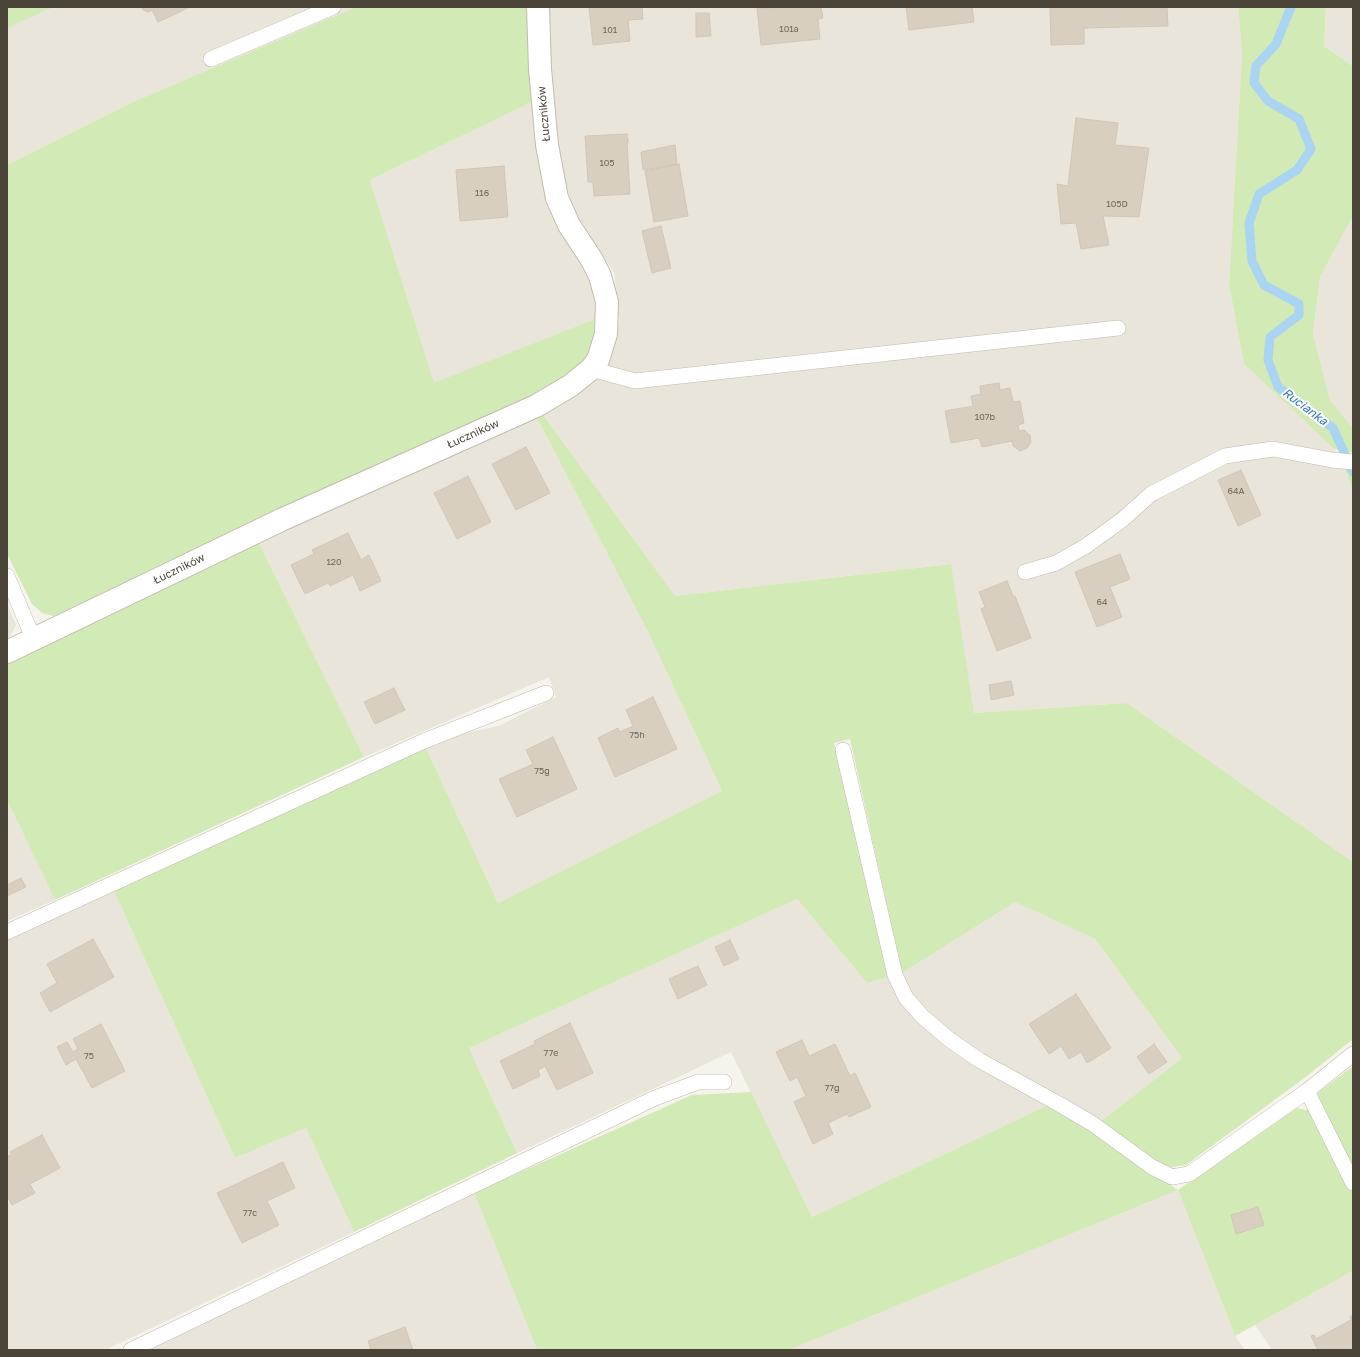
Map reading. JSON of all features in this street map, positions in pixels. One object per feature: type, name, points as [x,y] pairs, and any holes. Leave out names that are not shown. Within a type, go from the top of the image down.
[{"type":"street","name":"Łuczników","points":[[7,652],[281,520],[536,406],[570,386],[592,369],[598,360],[606,334],[607,302],[600,276],[592,260],[569,225],[557,198],[547,146],[540,70],[538,7]]},
{"type":"lane","points":[[211,59],[333,7]]},
{"type":"lane","points":[[592,369],[635,381],[1118,328]]},
{"type":"lane","points":[[1025,572],[1056,563],[1086,546],[1122,520],[1151,494],[1225,456],[1273,449],[1332,460],[1353,462]]},
{"type":"lane","points":[[7,576],[34,640]]},
{"type":"lane","points":[[7,932],[424,741],[546,693]]},
{"type":"lane","points":[[843,750],[895,975],[906,998],[923,1017],[950,1040],[979,1060],[1093,1124],[1152,1167],[1172,1177],[1189,1174],[1307,1091],[1353,1054]]},
{"type":"lane","points":[[131,1350],[656,1098],[698,1082],[724,1082]]},
{"type":"lane","points":[[1307,1091],[1353,1183]]},
{"type":"shaded area","points":[[48,7],[356,7],[133,102],[7,165],[7,26]]},
{"type":"shaded area","points":[[546,7],[1238,7],[1242,54],[1229,285],[1244,364],[1334,449],[1345,469],[1353,491],[1353,862],[1127,703],[974,713],[950,564],[675,596],[541,412],[599,374],[619,324],[614,272],[569,208],[553,147]]},
{"type":"shaded area","points":[[1326,7],[1353,7],[1353,66],[1324,46]]},
{"type":"shaded area","points":[[532,102],[536,147],[598,282],[600,317],[434,384],[370,180]]},
{"type":"shaded area","points":[[1353,216],[1353,428],[1330,400],[1313,334],[1320,277]]},
{"type":"shaded area","points":[[536,416],[649,634],[722,791],[498,903],[426,748],[456,735],[499,726],[556,697],[549,677],[364,757],[257,539]]},
{"type":"shaded area","points":[[7,604],[16,625],[10,637],[7,638]]},
{"type":"shaded area","points":[[7,800],[55,900],[7,921]]},
{"type":"shaded area","points":[[113,889],[235,1158],[306,1128],[354,1232],[105,1350],[9,1350],[7,1347],[7,938]]},
{"type":"shaded area","points":[[797,899],[867,983],[889,977],[901,1003],[1048,1105],[812,1217],[731,1052],[517,1153],[469,1048]]},
{"type":"shaded area","points":[[1015,902],[1095,939],[1182,1058],[1100,1122],[981,1055],[926,1013],[910,994],[902,973]]},
{"type":"shaded area","points":[[1178,1190],[1235,1336],[1245,1350],[789,1350]]},
{"type":"shaded area","points":[[474,1193],[537,1350],[149,1350]]},
{"type":"shaded area","points":[[1353,1271],[1353,1350],[1272,1350],[1255,1325]]},
{"type":"green space","points":[[7,7],[53,7],[7,28]]},
{"type":"green space","points":[[356,7],[530,7],[532,102],[370,180],[434,383],[600,317],[595,355],[566,382],[57,617],[42,613],[32,604],[7,554],[7,165],[133,102]]},
{"type":"green space","points":[[1238,7],[1326,7],[1324,46],[1353,66],[1353,216],[1320,277],[1313,334],[1330,400],[1353,428],[1353,453],[1334,449],[1244,364],[1229,285],[1242,54]]},
{"type":"green space","points":[[541,412],[675,596],[951,564],[974,713],[1127,703],[1353,862],[1353,1039],[1307,1076],[1186,1165],[1171,1167],[1157,1162],[1100,1122],[1182,1058],[1095,939],[1015,902],[902,973],[850,739],[834,743],[889,977],[867,983],[797,899],[469,1048],[517,1153],[354,1232],[306,1128],[235,1158],[113,889],[426,748],[498,903],[722,791],[649,634],[536,416]]},
{"type":"green space","points":[[1345,469],[1353,470],[1353,491]]},
{"type":"green space","points":[[257,539],[364,757],[55,900],[7,800],[7,657]]},
{"type":"green space","points":[[1353,1066],[1353,1271],[1235,1336],[1178,1190],[1297,1108],[1306,1110],[1319,1102],[1318,1093]]},
{"type":"green space","points":[[751,1092],[812,1217],[1048,1105],[1091,1129],[1178,1190],[789,1350],[537,1350],[474,1193],[692,1095]]},
{"type":"building","points":[[141,7],[190,7],[158,22],[152,10],[149,12],[143,10]]},
{"type":"building","points":[[589,7],[642,7],[643,19],[628,20],[630,41],[593,45]]},
{"type":"building","points":[[821,7],[823,18],[818,19],[820,39],[761,45],[757,8]]},
{"type":"building","points":[[906,7],[972,7],[974,22],[909,30]]},
{"type":"building","points":[[1050,7],[1167,7],[1168,26],[1084,28],[1084,44],[1051,45]]},
{"type":"building","points":[[696,13],[709,13],[711,36],[696,37]]},
{"type":"building","points":[[1076,118],[1118,123],[1115,145],[1149,148],[1139,217],[1103,216],[1109,245],[1081,249],[1076,223],[1061,224],[1057,184],[1068,186]]},
{"type":"building","points":[[627,134],[630,194],[594,196],[593,182],[588,182],[585,136]]},
{"type":"building","points":[[675,145],[677,164],[643,170],[641,152]]},
{"type":"building","points":[[679,164],[688,216],[654,222],[645,171]]},
{"type":"building","points":[[504,166],[508,217],[460,221],[456,170]]},
{"type":"building","points":[[661,226],[671,268],[652,273],[642,231]]},
{"type":"building","points":[[999,383],[1000,390],[1010,388],[1013,402],[1020,401],[1024,423],[1018,425],[1019,431],[1024,430],[1030,435],[1031,442],[1027,448],[1020,451],[1013,446],[1012,441],[982,447],[979,438],[951,443],[945,411],[973,406],[971,396],[981,394],[980,386]]},
{"type":"building","points":[[526,447],[550,493],[516,510],[492,464]]},
{"type":"building","points":[[1241,470],[1261,515],[1238,526],[1218,480]]},
{"type":"building","points":[[468,476],[491,522],[457,539],[434,493]]},
{"type":"building","points":[[348,533],[361,560],[369,555],[381,581],[360,591],[353,575],[330,586],[328,583],[305,594],[291,565],[314,554],[312,550]]},
{"type":"building","points":[[1120,554],[1130,579],[1110,587],[1122,617],[1097,627],[1075,572]]},
{"type":"building","points":[[1007,581],[1013,596],[1015,596],[1031,638],[997,651],[981,609],[985,607],[979,592]]},
{"type":"building","points":[[1011,681],[1014,695],[991,700],[989,685]]},
{"type":"building","points":[[394,688],[405,710],[375,724],[364,702]]},
{"type":"building","points":[[653,697],[677,749],[615,777],[598,738],[618,728],[620,732],[633,726],[626,710]]},
{"type":"building","points":[[553,737],[577,789],[517,817],[499,779],[533,764],[526,750]]},
{"type":"building","points":[[21,878],[26,887],[7,896],[7,885]]},
{"type":"building","points":[[93,939],[114,977],[50,1012],[40,993],[57,983],[47,964]]},
{"type":"building","points":[[730,940],[739,959],[724,966],[715,947]]},
{"type":"building","points":[[698,966],[707,985],[678,999],[669,979]]},
{"type":"building","points":[[1076,994],[1111,1048],[1087,1063],[1081,1052],[1069,1059],[1061,1046],[1049,1054],[1029,1024]]},
{"type":"building","points":[[570,1023],[593,1073],[557,1090],[545,1066],[538,1070],[540,1076],[513,1089],[500,1061],[535,1044],[534,1041]]},
{"type":"building","points":[[101,1024],[125,1071],[92,1088],[76,1059],[66,1065],[57,1047],[67,1042],[73,1052],[78,1049],[73,1039]]},
{"type":"building","points":[[802,1040],[809,1056],[835,1044],[850,1076],[855,1073],[871,1107],[849,1117],[847,1114],[828,1123],[833,1134],[813,1144],[794,1102],[806,1096],[797,1077],[790,1081],[776,1052]]},
{"type":"building","points":[[1154,1044],[1167,1062],[1149,1074],[1137,1057]]},
{"type":"building","points":[[42,1135],[60,1168],[30,1184],[35,1193],[12,1205],[7,1196],[7,1157],[12,1154],[10,1152]]},
{"type":"building","points":[[283,1162],[295,1188],[267,1201],[279,1225],[242,1243],[217,1193]]},
{"type":"building","points":[[1258,1207],[1264,1225],[1236,1234],[1231,1215]]},
{"type":"building","points":[[1353,1315],[1353,1350],[1318,1350],[1311,1336],[1314,1335],[1316,1339],[1351,1320],[1350,1317]]},
{"type":"building","points":[[405,1327],[413,1350],[371,1350],[368,1341]]},
{"type":"waterway","name":"Rucianka","points":[[1291,7],[1276,44],[1256,66],[1254,83],[1268,101],[1299,119],[1311,149],[1297,170],[1259,194],[1249,223],[1252,261],[1264,285],[1299,304],[1299,315],[1270,337],[1268,360],[1278,387],[1333,428],[1353,472]]}]
